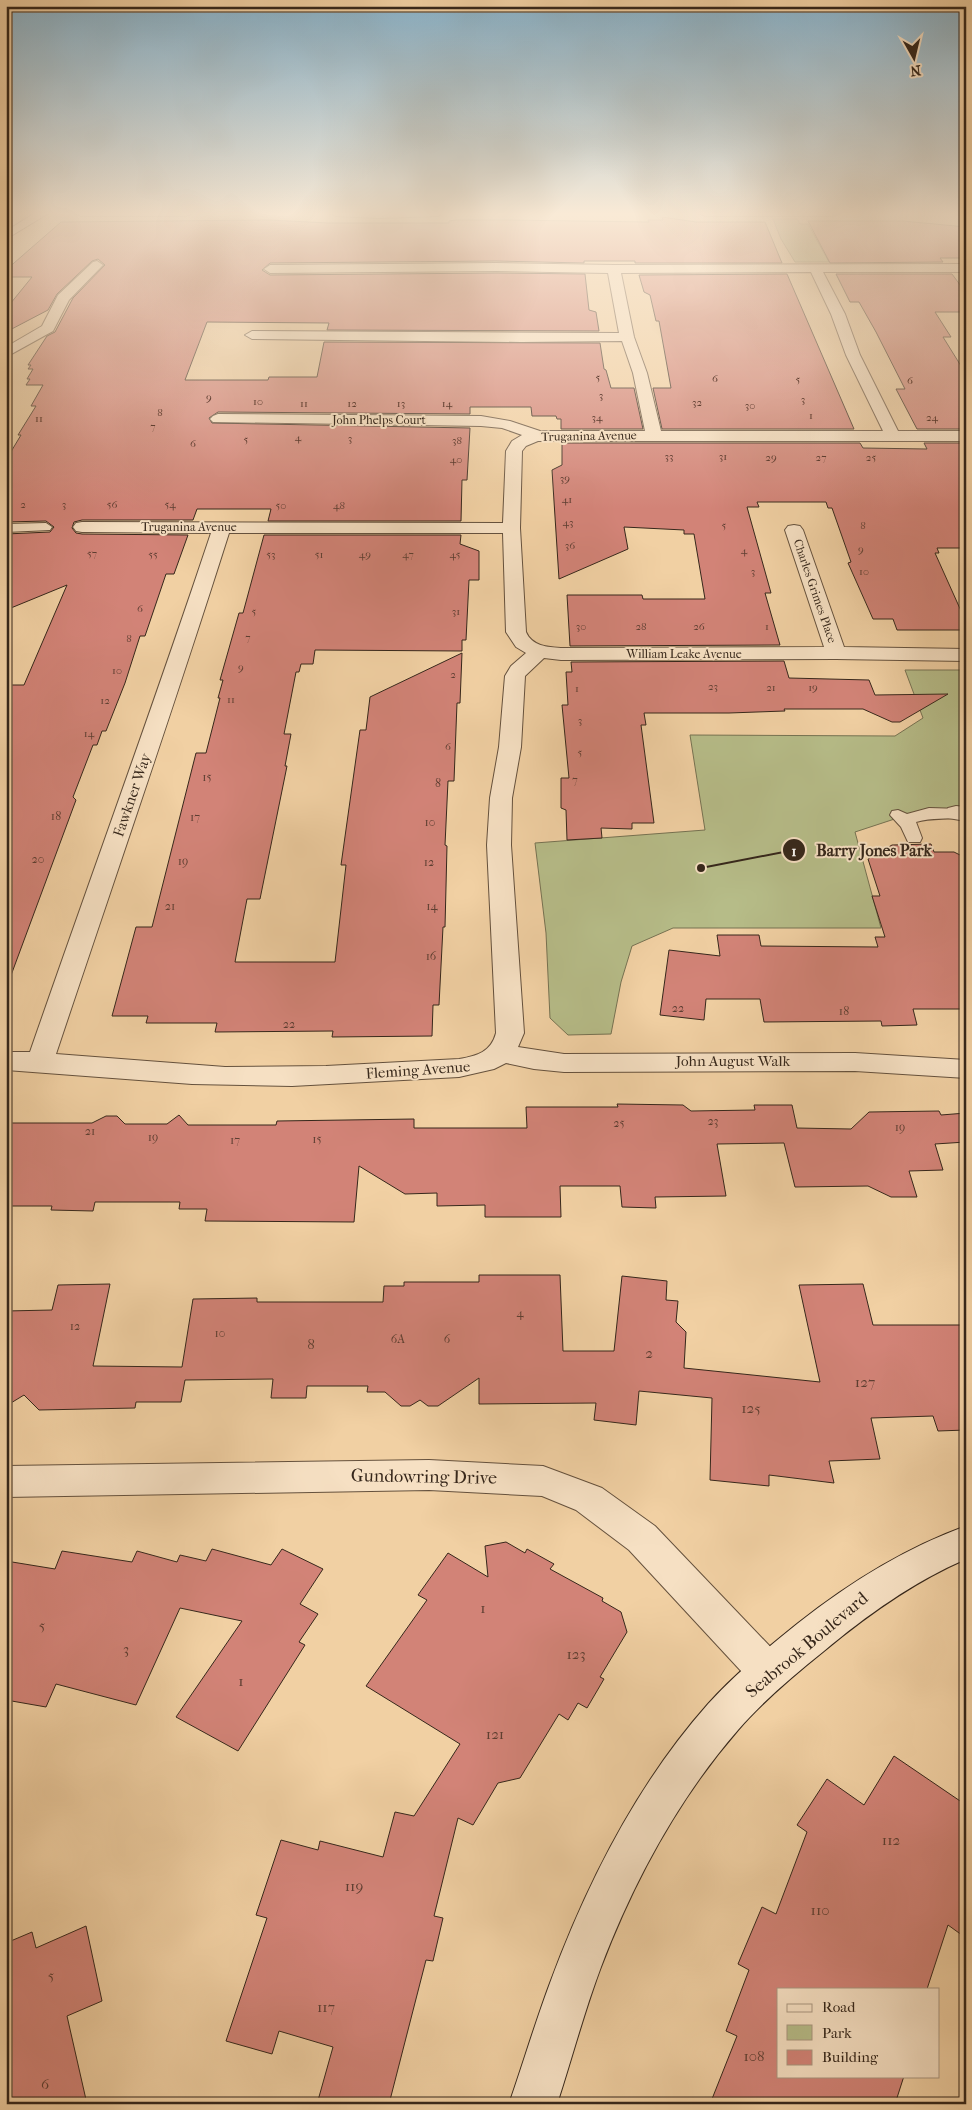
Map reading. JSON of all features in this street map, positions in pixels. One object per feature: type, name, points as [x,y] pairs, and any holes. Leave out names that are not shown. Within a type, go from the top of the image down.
[{"type":"street","points":[[6,353],[48,328],[56,311]]},
{"type":"street","points":[[622,311],[627,337],[644,388],[654,435]]},
{"type":"street","points":[[837,311],[854,355],[893,436]]},
{"type":"street","points":[[252,336],[627,337]]},
{"type":"street","name":"John Phelps Court","points":[[218,419],[474,420],[505,424],[538,436]]},
{"type":"street","name":"Truganina Avenue","points":[[82,527],[511,528],[514,451],[516,446],[522,442],[538,436],[966,436]]},
{"type":"street","name":"Fawkner Way","points":[[40,1062],[171,683],[222,527]]},
{"type":"street","name":"William Leake Avenue","points":[[511,528],[516,632],[519,640],[524,645],[540,652],[570,654],[836,653],[966,655]]},
{"type":"street","name":"Charles Grimes Place","points":[[794,530],[836,653]]},
{"type":"street","points":[[502,1053],[508,1043],[510,1034],[499,845],[501,798],[510,747],[515,676],[518,670],[540,652]]},
{"type":"street","name":"Fleming Avenue","points":[[6,1061],[40,1062],[192,1075],[310,1076],[459,1068],[480,1065],[502,1053]]},
{"type":"street","name":"John August Walk","points":[[502,1053],[564,1064],[718,1061],[855,1062],[966,1069]]},
{"type":"street","name":"Gundowring Drive","points":[[6,1482],[429,1475],[543,1481],[589,1499],[642,1538],[768,1672]]},
{"type":"street","name":"Seabrook Boulevard","points":[[534,2104],[578,1968],[611,1893],[648,1823],[690,1759],[724,1717],[768,1672],[849,1605],[928,1557],[966,1542]]},
{"type":"street","name":"Seabrook Boulevard","points":[[542,2104],[551,2053]]},
{"type":"lane","points":[[6,528],[46,527]]},
{"type":"lane","points":[[914,838],[902,818],[930,813],[961,814]]},
{"type":"green space","points":[[905,670],[966,670],[966,810],[925,809],[855,832],[881,928],[673,928],[632,946],[621,982],[611,1034],[568,1035],[550,1018],[546,933],[535,843],[705,830],[690,735],[895,736],[923,718]]},
{"type":"building","points":[[6,311],[45,311],[6,332]]},
{"type":"building","points":[[66,311],[594,311],[596,312],[599,331],[327,330],[329,323],[207,322],[185,380],[268,380],[269,377],[317,377],[324,342],[600,343],[604,369],[606,370],[611,388],[634,388],[643,429],[561,429],[561,419],[557,419],[556,416],[532,416],[531,407],[470,407],[470,414],[218,412],[209,418],[212,423],[470,428],[467,480],[462,480],[461,521],[268,521],[271,509],[197,509],[193,520],[82,520],[74,522],[72,528],[76,533],[82,534],[188,535],[174,574],[166,574],[145,636],[140,636],[125,683],[106,731],[102,731],[97,745],[93,745],[73,797],[76,800],[10,978],[6,977],[6,685],[24,685],[67,585],[6,610],[6,534],[50,532],[54,527],[46,521],[6,522],[6,460],[21,435],[18,435],[36,406],[31,406],[43,385],[26,385],[33,369],[28,369],[31,365],[28,365],[47,336],[55,332]]},
{"type":"building","points":[[654,311],[803,311],[854,429],[662,429],[653,388],[671,388],[659,321],[656,321]]},
{"type":"building","points":[[864,311],[966,311],[935,312],[951,337],[943,337],[966,374],[966,429],[917,429],[896,389],[905,389]]},
{"type":"building","points":[[562,443],[860,443],[863,448],[927,449],[924,443],[966,443],[966,548],[937,548],[939,553],[935,553],[966,622],[966,630],[897,630],[893,619],[873,619],[848,563],[851,562],[832,508],[828,508],[826,502],[757,502],[759,507],[747,507],[771,593],[765,593],[780,645],[570,646],[567,595],[642,595],[643,599],[705,599],[694,534],[684,534],[684,530],[624,527],[628,549],[559,579],[552,470],[562,465]]},
{"type":"building","points":[[264,535],[461,535],[460,544],[479,551],[479,580],[469,580],[466,640],[462,640],[462,651],[315,650],[313,664],[301,664],[299,672],[296,672],[284,734],[291,734],[285,766],[287,766],[260,899],[247,899],[235,962],[335,962],[346,865],[341,865],[360,730],[366,730],[370,697],[462,653],[460,703],[457,703],[454,781],[448,781],[445,845],[447,846],[445,927],[443,927],[439,1005],[433,1005],[432,1036],[332,1037],[333,1031],[215,1032],[217,1023],[146,1023],[148,1016],[112,1016],[136,927],[152,927],[196,753],[206,753],[220,698],[218,698],[223,680],[220,680],[239,613],[243,613]]},
{"type":"building","points":[[784,661],[789,678],[869,680],[875,695],[948,694],[900,722],[892,722],[863,709],[784,709],[785,711],[729,713],[644,713],[646,725],[641,725],[654,823],[632,823],[632,829],[601,828],[602,838],[567,840],[566,810],[561,808],[561,778],[569,778],[562,705],[568,705],[566,672],[572,672],[571,662]]},
{"type":"building","points":[[931,844],[934,852],[954,852],[966,858],[966,1009],[913,1009],[917,1025],[882,1026],[881,1021],[764,1022],[760,999],[706,999],[704,1020],[660,1015],[669,950],[720,956],[717,935],[759,935],[761,946],[878,947],[875,937],[885,937],[872,896],[880,896],[868,859],[892,845]]},
{"type":"building","points":[[617,1104],[683,1105],[691,1111],[755,1110],[754,1105],[792,1105],[797,1128],[851,1129],[869,1112],[939,1111],[941,1115],[966,1113],[966,1142],[935,1144],[943,1170],[909,1171],[917,1197],[891,1197],[868,1186],[795,1187],[784,1143],[717,1144],[726,1196],[655,1197],[656,1208],[622,1207],[620,1186],[560,1186],[561,1217],[485,1217],[485,1205],[437,1206],[437,1193],[405,1194],[359,1166],[354,1222],[205,1221],[207,1209],[179,1209],[180,1202],[95,1202],[93,1211],[51,1210],[52,1206],[6,1206],[6,1123],[92,1123],[106,1116],[117,1116],[125,1124],[167,1124],[179,1115],[188,1125],[276,1125],[277,1121],[414,1119],[414,1128],[527,1128],[526,1107],[618,1107]]},
{"type":"building","points":[[479,1275],[560,1275],[563,1351],[614,1351],[622,1276],[667,1281],[666,1300],[678,1301],[676,1322],[686,1332],[684,1368],[820,1382],[799,1285],[863,1284],[873,1325],[966,1325],[966,1430],[938,1431],[933,1416],[871,1418],[880,1459],[829,1461],[834,1483],[769,1475],[769,1486],[710,1480],[712,1398],[639,1391],[636,1425],[594,1420],[596,1403],[479,1404],[479,1378],[438,1406],[428,1406],[420,1400],[410,1406],[401,1406],[385,1392],[367,1392],[368,1386],[307,1386],[306,1398],[271,1398],[273,1379],[185,1380],[181,1402],[136,1402],[135,1408],[39,1410],[24,1395],[6,1406],[6,1311],[52,1310],[58,1285],[110,1284],[93,1366],[182,1367],[193,1299],[257,1298],[257,1302],[383,1302],[384,1286],[404,1286],[404,1282],[479,1282]]},
{"type":"building","points":[[506,1542],[525,1553],[527,1549],[554,1564],[550,1569],[603,1598],[602,1601],[621,1612],[627,1632],[600,1677],[604,1679],[587,1708],[578,1703],[568,1720],[559,1714],[520,1778],[498,1783],[473,1825],[458,1818],[434,1916],[443,1918],[433,1961],[426,1960],[389,2104],[317,2104],[333,2047],[279,2031],[272,2054],[226,2041],[267,1918],[256,1915],[281,1840],[318,1850],[320,1841],[383,1857],[395,1812],[414,1816],[460,1744],[366,1686],[427,1600],[418,1595],[448,1553],[488,1577],[485,1546]]},
{"type":"building","points":[[212,1549],[271,1565],[282,1549],[323,1569],[300,1604],[318,1614],[299,1642],[305,1645],[238,1751],[176,1717],[242,1621],[180,1608],[136,1705],[56,1684],[46,1707],[6,1700],[6,1561],[55,1569],[62,1551],[132,1562],[137,1551],[177,1562],[180,1555],[206,1561]]},
{"type":"building","points":[[894,1756],[966,1805],[966,1938],[948,1925],[927,1988],[777,1988],[777,2078],[903,2078],[895,2104],[710,2104],[737,2036],[726,2031],[749,1970],[738,1964],[762,1907],[776,1914],[807,1832],[797,1825],[827,1779],[864,1805]]},
{"type":"building","points":[[86,1926],[102,2001],[67,2016],[87,2104],[6,2104],[6,1943],[32,1932],[36,1948]]},
{"type":"place","name":"Barry Jones Park","points":[[701,868]]}]
